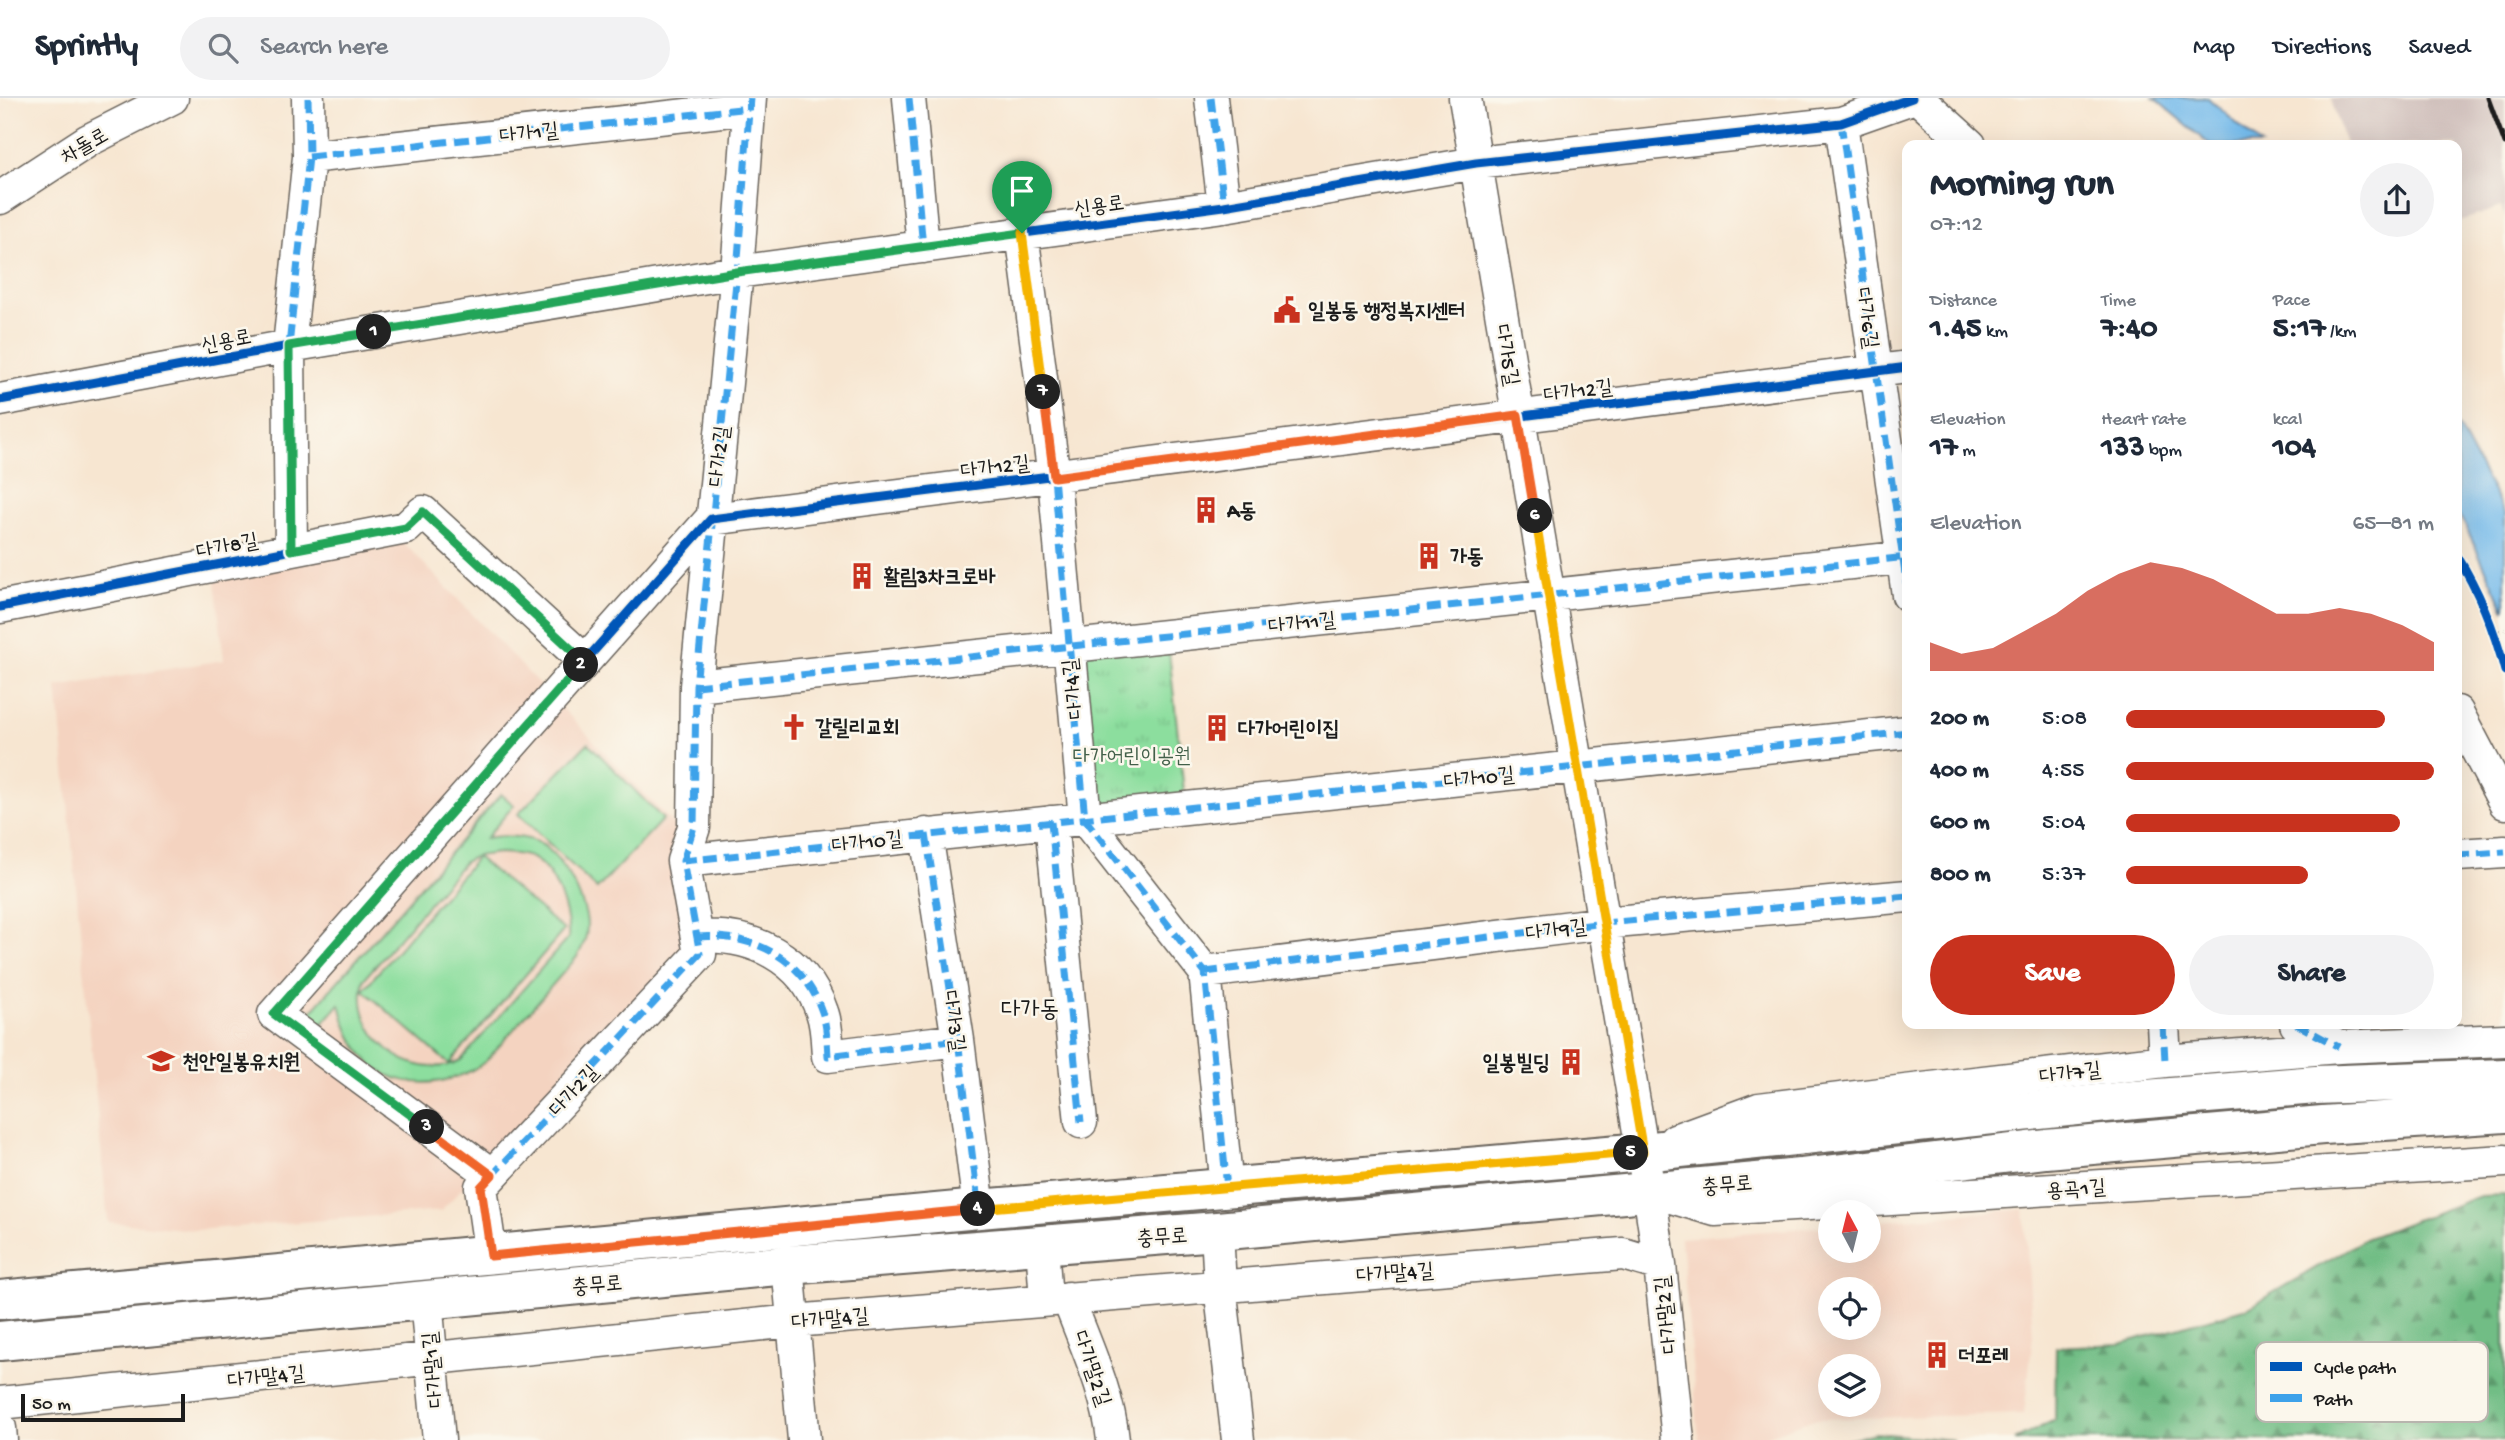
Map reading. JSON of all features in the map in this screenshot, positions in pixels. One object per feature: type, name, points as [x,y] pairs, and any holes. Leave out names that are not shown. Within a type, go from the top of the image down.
[{"type":"main road","name":"충무로","points":[[0,1300],[979,1209],[1643,1152],[2135,1100],[2316,1085],[2505,1078]]},
{"type":"main road","name":"충무로","points":[[0,1341],[788,1265],[1217,1231],[1800,1178],[2046,1149],[2323,1125],[2505,1113]]},
{"type":"street","name":"차돌로","points":[[0,198],[89,140],[172,98]]},
{"type":"street","points":[[291,550],[289,346],[309,157],[308,98]]},
{"type":"street","points":[[909,98],[923,247]]},
{"type":"street","points":[[1211,98],[1224,206]]},
{"type":"street","name":"다가5길","points":[[1465,98],[1649,1191]]},
{"type":"street","name":"신용로","points":[[0,400],[289,346],[737,272],[1224,206],[1476,163],[1841,123],[1912,98]]},
{"type":"street","points":[[1917,98],[1964,140]]},
{"type":"street","name":"다가1길","points":[[309,157],[749,103]]},
{"type":"street","name":"다가2길","points":[[491,1256],[481,1187],[699,954],[683,861],[694,827],[696,686],[737,272],[749,103]]},
{"type":"street","name":"다가6길","points":[[1841,123],[1875,370],[1902,533]]},
{"type":"street","name":"다가4길","points":[[1022,233],[1054,477],[1085,819]]},
{"type":"street","name":"다가12길","points":[[711,519],[1902,368]]},
{"type":"street","name":"다가8길","points":[[0,607],[406,528],[423,512],[584,661]]},
{"type":"street","points":[[492,1175],[274,1014],[711,519]]},
{"type":"street","name":"다가11길","points":[[696,686],[1902,557]]},
{"type":"street","points":[[2462,721],[2505,803]]},
{"type":"street","name":"다가10길","points":[[683,861],[1902,733]]},
{"type":"street","points":[[1085,819],[1205,972],[1227,1188]]},
{"type":"street","points":[[1052,822],[1081,1122]]},
{"type":"street","name":"다가3길","points":[[926,834],[958,1040],[979,1209]]},
{"type":"street","points":[[2462,855],[2505,852]]},
{"type":"street","name":"다가9길","points":[[1205,972],[1604,923],[1902,898]]},
{"type":"street","points":[[697,937],[720,935],[766,947],[789,962],[809,982],[823,1014],[828,1056],[958,1040]]},
{"type":"street","points":[[2163,1029],[2165,1061]]},
{"type":"street","points":[[2305,1029],[2339,1047]]},
{"type":"street","name":"다가7길","points":[[1643,1152],[1759,1109],[2165,1061],[2339,1047],[2505,1040]]},
{"type":"street","name":"용곡1길","points":[[1649,1191],[1715,1210],[2505,1161]]},
{"type":"street","name":"다가말2길","points":[[1649,1191],[1660,1265],[1678,1440]]},
{"type":"street","points":[[1217,1231],[1220,1286],[1238,1440]]},
{"type":"street","name":"다가말2길","points":[[1042,1245],[1057,1299],[1102,1388],[1113,1440]]},
{"type":"street","name":"다가말4길","points":[[0,1403],[793,1321],[1057,1299],[1623,1254],[1660,1265]]},
{"type":"street","points":[[788,1265],[804,1440]]},
{"type":"street","name":"다가말1길","points":[[426,1300],[439,1440]]},
{"type":"street","points":[[0,1428],[1,1440]]},
{"type":"path","points":[[2491,622],[2500,631],[2499,645]]},
{"type":"shaded area","points":[[2331,98],[2505,98],[2505,216],[2501,207],[2462,220],[2462,140],[2344,140]]},
{"type":"shaded area","points":[[402,541],[680,831],[685,946],[441,1211],[195,1230],[108,1222],[57,687],[224,660],[215,581]]},
{"type":"shaded area","points":[[2024,1209],[2033,1335],[2024,1414],[1814,1419],[1755,1440],[1699,1440],[1681,1238],[1818,1227],[1818,1264],[1881,1264],[1881,1221]]},
{"type":"green space","name":"다가어린이공원","points":[[1168,642],[1185,801],[1102,812],[1087,800],[1086,652]]},
{"type":"green space","points":[[588,743],[663,819],[597,889],[518,814]]},
{"type":"green space","points":[[501,794],[514,805],[486,838],[517,837],[544,846],[562,866],[583,904],[587,927],[577,957],[486,1061],[456,1077],[422,1083],[405,1081],[375,1067],[354,1043],[340,1004],[316,1031],[304,1020]],"holes":[[[520,854],[541,864],[560,894],[567,917],[568,938],[461,1060],[442,1066],[423,1066],[404,1060],[388,1050],[375,1035],[366,1018],[362,999],[364,979],[464,862],[476,856]]]},
{"type":"green space","points":[[477,857],[564,930],[449,1064],[363,990]]},
{"type":"green space","points":[[2505,1195],[2505,1440],[2015,1440],[2055,1420],[2056,1347],[2120,1344],[2247,1308],[2365,1239],[2480,1196]]},
{"type":"green space","points":[[1875,1433],[1954,1440],[1845,1440]]},
{"type":"water","points":[[2154,98],[2208,98],[2255,140],[2204,140]]},
{"type":"water","points":[[2462,434],[2505,514],[2505,610],[2462,520]]},
{"type":"railway","points":[[2488,98],[2505,144]]},
{"type":"marked path","points":[[291,550],[289,346],[309,157],[308,98]]},
{"type":"marked path","points":[[491,1256],[481,1187],[700,954],[683,861],[694,827],[696,686],[737,272],[750,98]]},
{"type":"marked path","points":[[909,98],[923,247]]},
{"type":"marked path","points":[[1211,98],[1224,206]]},
{"type":"marked path","points":[[309,157],[749,108]]},
{"type":"marked path","points":[[1841,123],[1902,553]]},
{"type":"marked path","points":[[1022,233],[1054,477],[1085,819],[1205,972],[1227,1188]]},
{"type":"marked path","points":[[696,686],[1902,558]]},
{"type":"marked path","points":[[683,861],[1902,733]]},
{"type":"marked path","points":[[1051,822],[1081,1122]]},
{"type":"marked path","points":[[926,834],[958,1040],[979,1209]]},
{"type":"marked path","points":[[2462,855],[2505,852]]},
{"type":"marked path","points":[[1205,972],[1604,923],[1902,897]]},
{"type":"marked path","points":[[697,937],[737,939],[756,945],[789,963],[814,993],[822,1012],[828,1056],[958,1040]]},
{"type":"marked path","points":[[2163,1029],[2165,1061]]},
{"type":"marked path","points":[[2305,1029],[2339,1047]]},
{"type":"cycle path","points":[[0,400],[289,346],[737,272],[1224,206],[1476,163],[1841,123],[1912,98]]},
{"type":"cycle path","points":[[0,607],[406,528],[423,512],[585,661],[711,519],[1902,368]]},
{"type":"cycle path","points":[[2462,565],[2486,611],[2505,671]]},
{"type":"place","name":"일봉동 행정복지센터","points":[[1287,310]]},
{"type":"place","name":"A동","points":[[1206,510]]},
{"type":"place","name":"가동","points":[[1429,556]]},
{"type":"place","name":"활림3차크로바","points":[[862,576]]},
{"type":"place","name":"갈릴리교회","points":[[794,727]]},
{"type":"place","name":"다가어린이집","points":[[1217,728]]},
{"type":"place","name":"천안일봉유치원","points":[[161,1061]]},
{"type":"place","name":"일봉빌딩","points":[[1571,1062]]},
{"type":"place","name":"더포레","points":[[1937,1355]]},
{"type":"district","name":"다가동","points":[[1030,1008]]},
{"type":"route","points":[[1022,233],[1054,477],[1518,415],[1643,1152],[979,1209],[491,1256],[481,1187],[492,1175],[274,1014],[584,661],[423,512],[406,528],[291,550],[289,346],[737,272],[1022,233]]}]
